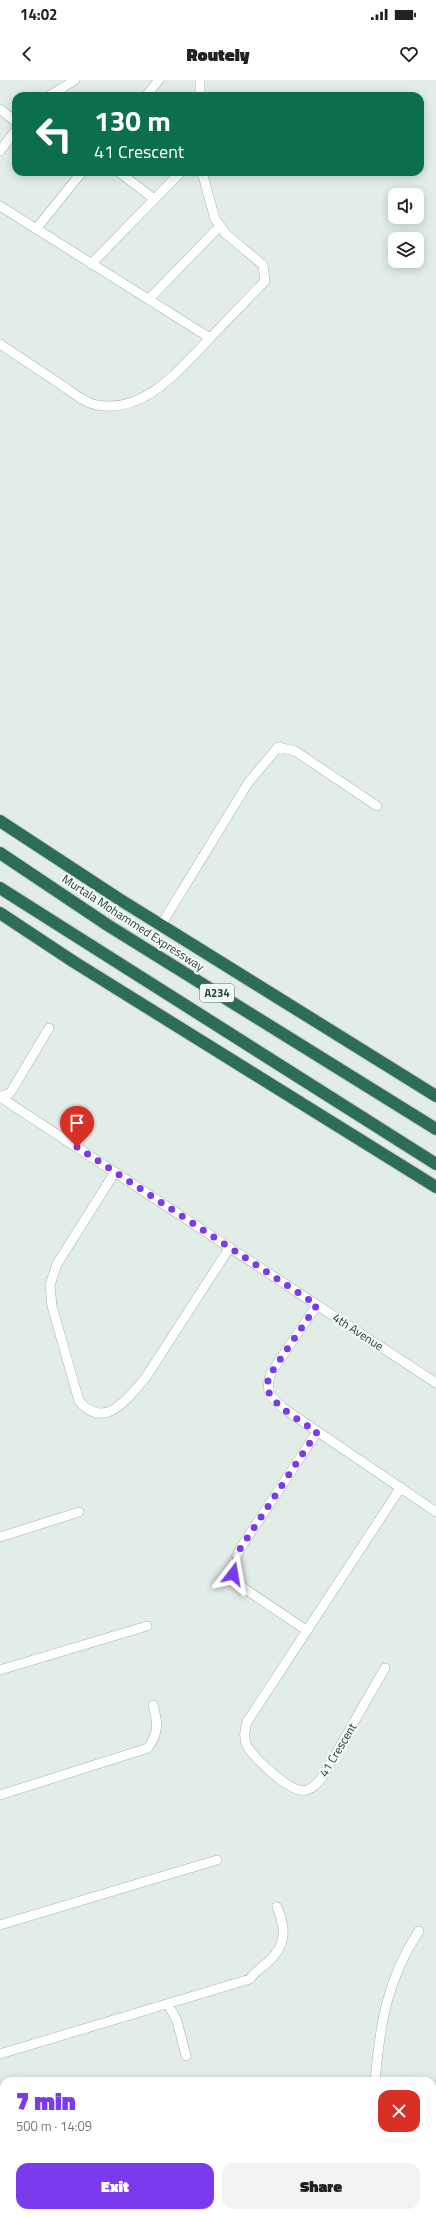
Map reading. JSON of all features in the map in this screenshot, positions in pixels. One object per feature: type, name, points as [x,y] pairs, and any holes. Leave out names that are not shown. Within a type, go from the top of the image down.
[{"type":"highway","name":"Murtala Mohammed Expressway","points":[[0,821],[161,925],[436,1096]]},
{"type":"highway","name":"Murtala Mohammed Expressway","points":[[0,853],[109,926],[436,1129]]},
{"type":"highway","name":"A234","points":[[0,888],[436,1164]]},
{"type":"highway","points":[[0,913],[74,962],[436,1187]]},
{"type":"street","points":[[56,92],[75,80]]},
{"type":"street","points":[[149,92],[159,80]]},
{"type":"street","points":[[200,80],[200,92]]},
{"type":"street","points":[[0,109],[12,119]]},
{"type":"street","points":[[0,151],[12,135]]},
{"type":"street","points":[[36,229],[79,176]]},
{"type":"street","points":[[124,176],[154,199]]},
{"type":"street","points":[[91,264],[177,176]]},
{"type":"street","points":[[0,344],[82,398],[97,405],[121,405],[146,396],[170,380],[265,281],[263,265],[226,234],[215,219],[203,176]]},
{"type":"street","points":[[0,206],[210,338]]},
{"type":"street","points":[[149,299],[220,226]]},
{"type":"street","points":[[161,925],[248,783],[278,747],[295,751],[377,806]]},
{"type":"street","points":[[0,1097],[9,1094],[12,1090],[49,1028]]},
{"type":"street","name":"4th Avenue","points":[[0,1097],[436,1383]]},
{"type":"street","points":[[115,1172],[57,1264],[50,1285],[52,1306],[79,1401],[86,1410],[97,1414],[108,1412],[119,1406],[132,1394],[146,1378],[230,1247]]},
{"type":"street","points":[[317,1305],[271,1373],[267,1386],[272,1398],[282,1408],[436,1512]]},
{"type":"street","points":[[306,1630],[245,1589],[233,1574],[234,1563],[240,1549],[317,1432]]},
{"type":"street","name":"41 Crescent","points":[[386,1668],[323,1776],[314,1787],[307,1790],[298,1791],[286,1784],[247,1746],[244,1734],[247,1722],[401,1487]]},
{"type":"street","points":[[0,1537],[79,1512]]},
{"type":"street","points":[[0,1670],[147,1626]]},
{"type":"street","points":[[0,1794],[148,1748],[155,1739],[158,1727],[153,1705]]},
{"type":"street","points":[[0,1925],[217,1860]]},
{"type":"street","points":[[0,2054],[250,1979],[256,1971],[275,1955],[282,1944],[283,1921],[276,1907]]},
{"type":"street","points":[[375,2077],[381,2022],[392,1984],[419,1930]]},
{"type":"street","points":[[168,2004],[177,2021],[186,2056]]},
{"type":"route","points":[[77,1147],[317,1305],[271,1373],[267,1386],[272,1398],[282,1408],[317,1432],[240,1549],[234,1563],[233,1574]]}]
